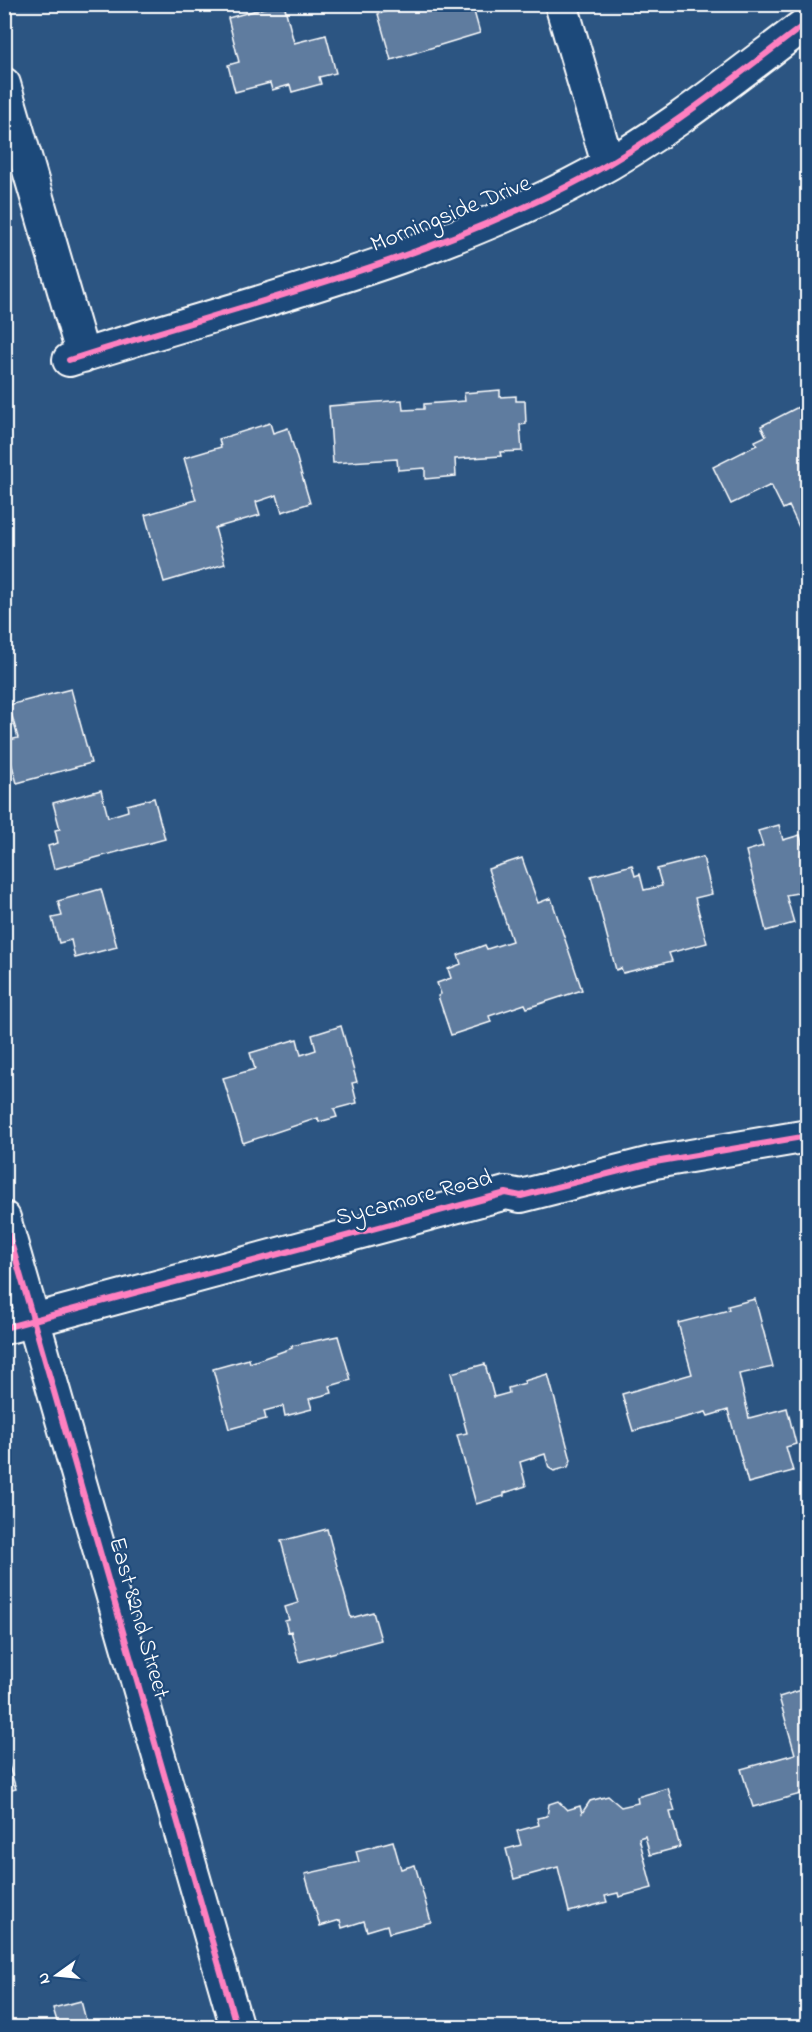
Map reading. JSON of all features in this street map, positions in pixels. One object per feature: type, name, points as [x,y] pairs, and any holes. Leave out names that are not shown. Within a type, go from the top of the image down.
[{"type":"street","points":[[561,4],[608,164]]},
{"type":"street","name":"Morningside Drive","points":[[4,84],[76,358],[403,257],[522,209],[608,164],[700,103],[807,22]]},
{"type":"street","name":"Sycamore Road","points":[[19,1324],[506,1193],[520,1196],[655,1162],[807,1136]]},
{"type":"street","name":"East 82nd Street","points":[[4,1218],[19,1324],[237,2028]]},
{"type":"building","points":[[284,4],[294,43],[326,35],[336,73],[319,77],[321,84],[292,92],[290,85],[272,90],[270,83],[235,92],[228,65],[239,62],[228,18]]},
{"type":"building","points":[[395,4],[426,4],[426,7],[442,4],[443,9],[472,4],[480,33],[391,60],[378,14],[394,9]]},
{"type":"building","points":[[500,390],[500,397],[516,396],[516,401],[525,401],[526,424],[520,425],[522,451],[500,452],[501,456],[455,459],[456,476],[425,479],[425,468],[398,470],[397,459],[333,463],[329,406],[402,400],[403,410],[424,409],[424,404],[465,401],[464,393]]},
{"type":"building","points":[[808,402],[808,522],[799,527],[789,506],[783,509],[771,485],[731,504],[713,467],[757,445],[755,441],[766,436],[761,426]]},
{"type":"building","points":[[270,423],[273,433],[288,428],[310,503],[282,512],[277,495],[256,502],[260,515],[215,528],[225,564],[164,582],[145,515],[196,500],[184,458],[221,447],[219,439]]},
{"type":"building","points":[[71,689],[91,763],[17,783],[5,741],[18,738],[9,705]]},
{"type":"building","points":[[101,790],[108,817],[128,811],[127,805],[154,798],[165,839],[54,869],[48,846],[58,843],[55,830],[60,829],[53,803]]},
{"type":"building","points":[[779,825],[783,840],[800,835],[802,844],[808,842],[808,891],[786,895],[794,923],[766,931],[746,851],[763,846],[758,831]]},
{"type":"building","points":[[703,857],[712,894],[695,898],[707,943],[669,953],[672,961],[623,973],[621,968],[616,970],[591,876],[632,865],[635,876],[640,874],[644,890],[662,886],[657,869]]},
{"type":"building","points":[[522,858],[538,903],[551,898],[582,990],[527,1008],[525,1004],[489,1016],[491,1022],[451,1035],[438,996],[441,994],[437,983],[451,978],[448,969],[461,964],[458,955],[485,945],[487,949],[512,941],[488,869]]},
{"type":"building","points":[[101,889],[117,947],[75,958],[71,940],[59,943],[52,918],[62,916],[58,901]]},
{"type":"building","points":[[341,1026],[357,1082],[352,1083],[357,1103],[334,1109],[337,1117],[319,1122],[318,1118],[243,1143],[223,1078],[255,1069],[250,1053],[297,1039],[301,1055],[316,1050],[312,1035]]},
{"type":"building","points":[[755,1299],[773,1367],[739,1374],[749,1418],[787,1408],[796,1444],[786,1447],[793,1471],[748,1483],[728,1410],[708,1416],[706,1412],[633,1431],[622,1394],[692,1374],[678,1323],[729,1310],[728,1306]]},
{"type":"building","points":[[338,1336],[351,1380],[330,1386],[332,1393],[309,1399],[312,1409],[285,1416],[283,1406],[264,1411],[266,1419],[229,1429],[213,1369],[249,1359],[250,1363],[292,1348],[291,1346]]},
{"type":"building","points":[[485,1364],[494,1397],[509,1393],[508,1388],[525,1383],[524,1381],[548,1374],[571,1460],[568,1467],[554,1471],[549,1468],[545,1454],[520,1462],[526,1486],[504,1493],[504,1496],[476,1504],[457,1435],[467,1433],[451,1373]]},
{"type":"building","points":[[327,1529],[351,1618],[373,1612],[381,1640],[299,1662],[291,1631],[288,1632],[285,1621],[289,1620],[285,1607],[298,1603],[281,1541]]},
{"type":"building","points":[[808,1688],[808,1792],[753,1807],[741,1769],[795,1754],[779,1697]]},
{"type":"building","points":[[7,1759],[16,1789],[4,1792],[4,1760]]},
{"type":"building","points":[[668,1788],[675,1811],[670,1812],[680,1847],[650,1855],[645,1836],[639,1838],[652,1888],[619,1897],[618,1893],[605,1896],[607,1902],[569,1912],[558,1867],[514,1879],[506,1849],[521,1845],[517,1831],[539,1825],[537,1818],[547,1816],[549,1804],[558,1801],[567,1810],[580,1806],[582,1813],[590,1801],[608,1796],[621,1807],[638,1803],[637,1797]]},
{"type":"building","points":[[393,1841],[401,1869],[415,1865],[431,1922],[389,1933],[387,1925],[367,1931],[364,1921],[342,1928],[340,1920],[320,1926],[305,1874],[359,1862],[356,1851]]},
{"type":"building","points":[[81,2001],[88,2028],[59,2028],[53,2008]]},
{"type":"cycle path","points":[[69,360],[333,280],[463,233],[527,206],[589,175],[646,141],[701,103],[808,22]]},
{"type":"cycle path","points":[[4,1328],[506,1193],[521,1196],[655,1162],[808,1136]]},
{"type":"cycle path","points":[[4,1218],[237,2028]]}]
